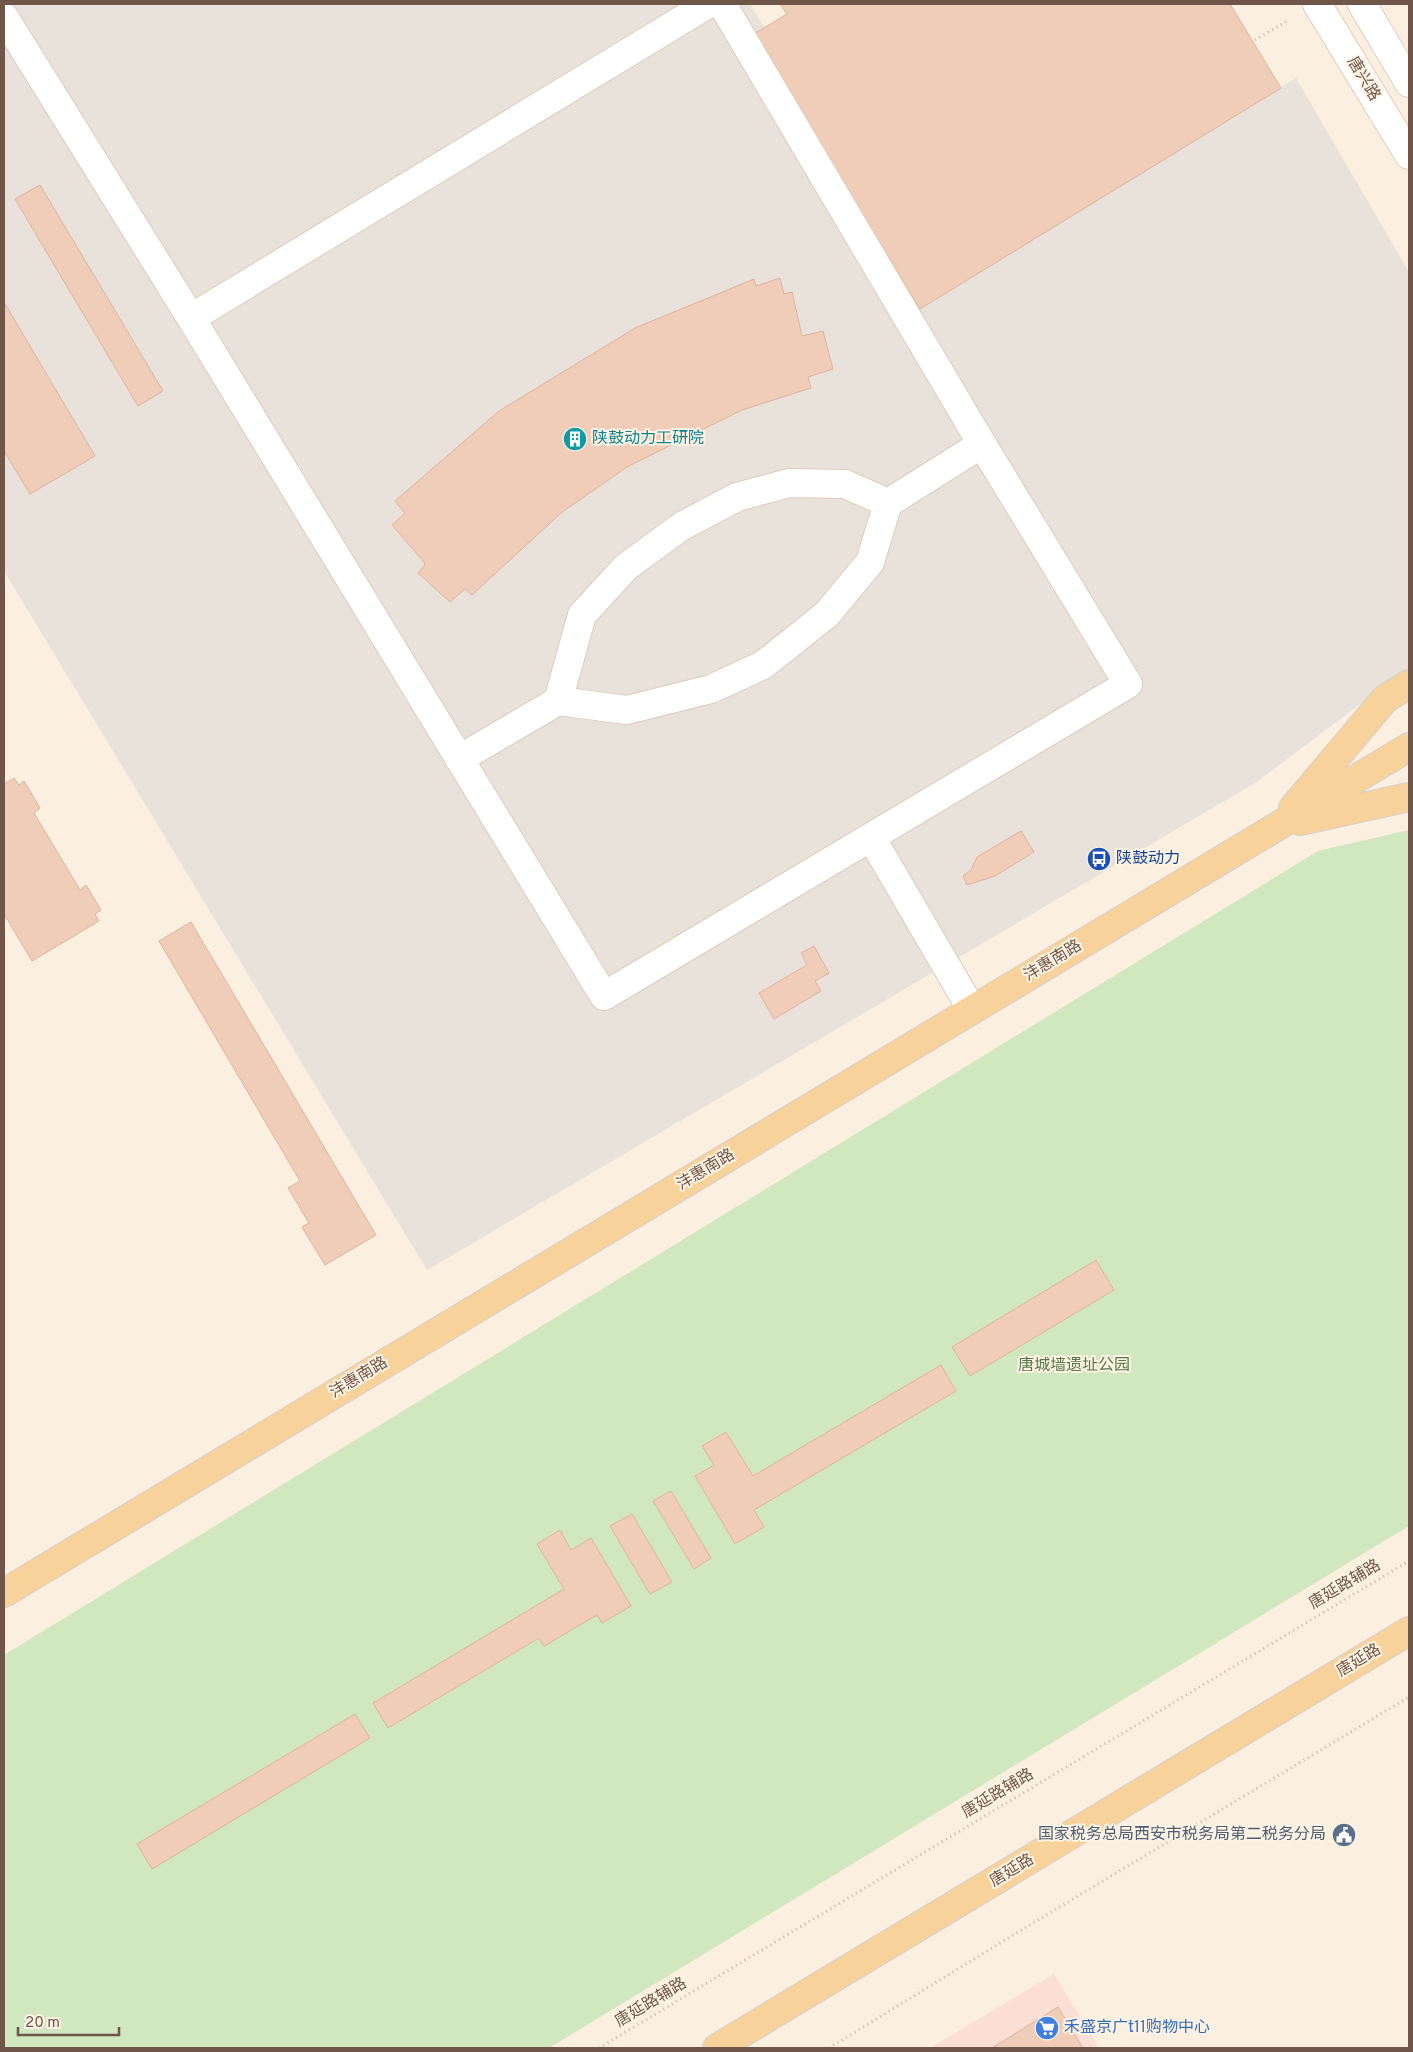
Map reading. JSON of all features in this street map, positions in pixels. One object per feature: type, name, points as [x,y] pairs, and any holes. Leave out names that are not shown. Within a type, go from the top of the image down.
[{"type":"main road","points":[[1279,825],[1385,699],[1409,684]]},
{"type":"main road","name":"沣惠南路","points":[[4,1593],[1409,747]]},
{"type":"main road","points":[[1279,825],[1409,798]]},
{"type":"main road","name":"唐延路","points":[[717,2048],[1409,1631]]},
{"type":"street","points":[[191,318],[708,4]]},
{"type":"street","points":[[4,17],[191,318],[604,996],[1128,684],[982,444],[722,4]]},
{"type":"street","name":"唐兴路","points":[[1317,4],[1409,155]]},
{"type":"street","points":[[1362,4],[1409,83]]},
{"type":"street","points":[[459,759],[558,702],[627,710],[711,689],[763,665],[827,614],[870,562],[888,503],[982,444]]},
{"type":"street","points":[[558,702],[582,615],[626,567],[682,526],[737,497],[789,484],[845,484],[888,503]]},
{"type":"street","points":[[871,837],[972,1010]]},
{"type":"path","points":[[1254,40],[1293,18]]},
{"type":"path","name":"唐延路辅路","points":[[600,2048],[1409,1561]]},
{"type":"path","points":[[829,2048],[1409,1697]]},
{"type":"shaded area","points":[[4,4],[750,4],[926,294],[1296,78],[1409,272],[1409,670],[1394,679],[1255,783],[427,1270],[4,571]]},
{"type":"shaded area","points":[[1054,1974],[1099,2048],[930,2048]]},
{"type":"green space","name":"唐城墙遗址公园","points":[[1409,830],[1409,1526],[549,2048],[4,2048],[4,1655],[1318,851]]},
{"type":"building","points":[[780,4],[1230,4],[1281,88],[920,309],[752,35],[787,14]]},
{"type":"building","points":[[40,185],[163,391],[138,406],[15,199]]},
{"type":"building","name":"陕鼓动力工研院","points":[[780,278],[784,294],[792,292],[802,336],[823,331],[833,369],[808,377],[811,388],[742,410],[627,467],[561,513],[472,595],[465,589],[450,602],[418,573],[425,565],[424,562],[392,525],[405,513],[395,501],[499,411],[635,328],[754,279],[756,286]]},
{"type":"building","points":[[4,302],[95,456],[30,494],[4,451]]},
{"type":"building","points":[[14,778],[19,785],[24,781],[40,808],[34,813],[80,890],[86,885],[101,910],[95,914],[99,921],[32,961],[4,914],[4,784]]},
{"type":"building","points":[[1021,831],[1034,852],[995,876],[967,885],[963,876],[971,870],[977,857]]},
{"type":"building","points":[[191,922],[376,1235],[325,1265],[302,1227],[309,1223],[288,1188],[300,1181],[159,941]]},
{"type":"building","points":[[814,946],[829,973],[815,981],[821,991],[774,1019],[759,993],[807,965],[801,953]]},
{"type":"building","points":[[1096,1260],[1114,1290],[970,1376],[952,1347]]},
{"type":"building","points":[[941,1365],[956,1391],[754,1510],[764,1527],[735,1544],[695,1476],[714,1465],[702,1446],[726,1432],[753,1476]]},
{"type":"building","points":[[671,1491],[711,1558],[694,1569],[653,1501]]},
{"type":"building","points":[[632,1514],[672,1582],[650,1594],[610,1526]]},
{"type":"building","points":[[560,1530],[571,1550],[591,1538],[631,1606],[602,1623],[597,1615],[544,1646],[539,1638],[388,1728],[373,1703],[564,1589],[537,1544]]},
{"type":"building","points":[[355,1714],[370,1738],[152,1869],[137,1844]]},
{"type":"building","name":"禾盛京广t11购物中心","points":[[1058,2007],[1083,2048],[992,2048]]},
{"type":"place","name":"陕鼓动力工研院","points":[[575,439]]},
{"type":"place","name":"陕鼓动力","points":[[1099,859]]},
{"type":"place","name":"国家税务总局西安市税务局第二税务分局","points":[[1344,1835]]},
{"type":"place","name":"禾盛京广t11购物中心","points":[[1047,2028]]}]
